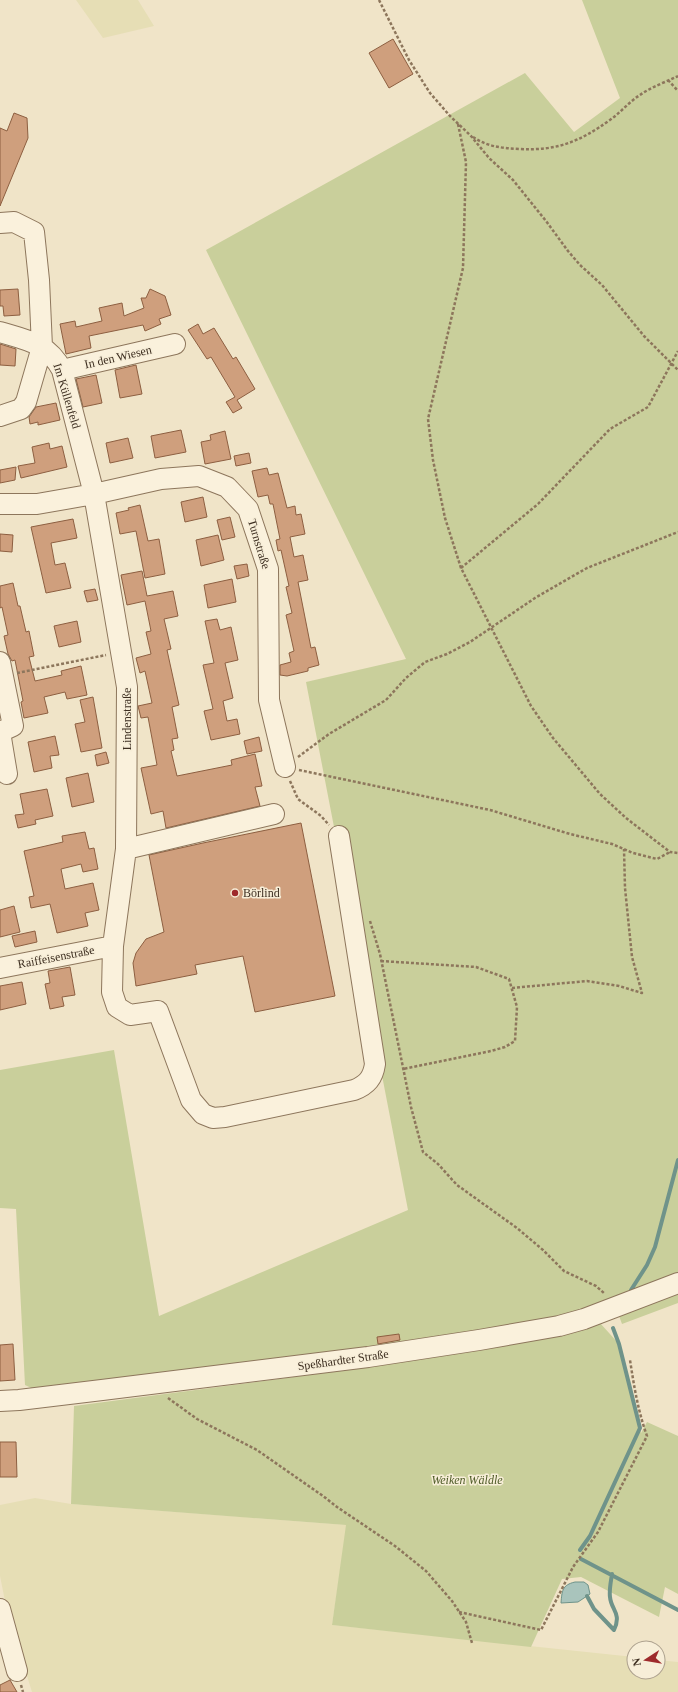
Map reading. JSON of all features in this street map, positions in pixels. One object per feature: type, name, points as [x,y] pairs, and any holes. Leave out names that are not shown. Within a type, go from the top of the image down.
[{"type":"street","points":[[0,223],[14,222],[34,232],[39,280],[42,347],[26,402],[21,409],[0,416]]},
{"type":"street","name":"Im Küllenfeld","points":[[0,332],[42,347],[56,358],[62,370],[94,494]]},
{"type":"street","name":"In den Wiesen","points":[[62,370],[175,344]]},
{"type":"street","name":"Turnstraße","points":[[0,504],[37,504],[94,494],[162,479],[199,476],[227,487],[248,509],[268,569],[269,700],[285,767]]},
{"type":"street","name":"Lindenstraße","points":[[94,494],[127,687],[126,848],[112,946],[112,992],[117,1007],[130,1015],[158,1011],[191,1100],[203,1114],[213,1118],[354,1090],[364,1086],[373,1075],[375,1064],[339,836]]},
{"type":"street","points":[[2,669],[13,726],[0,732],[8,774]]},
{"type":"street","points":[[126,848],[274,814]]},
{"type":"street","name":"Raiffeisenstraße","points":[[0,968],[112,946]]},
{"type":"street","name":"Speßhardter Straße","points":[[0,1401],[19,1400],[368,1357],[479,1340],[559,1326],[584,1319],[678,1283]]},
{"type":"street","points":[[0,1609],[16,1670]]},
{"type":"path","points":[[379,0],[409,60],[430,93],[471,136],[489,158],[513,180],[580,266],[602,284],[644,336],[678,370]]},
{"type":"path","points":[[471,136],[485,144],[500,148],[535,150],[573,143],[611,120],[642,94],[678,76]]},
{"type":"path","points":[[668,80],[678,91]]},
{"type":"path","points":[[458,124],[466,162],[463,268],[428,419],[433,460],[445,518],[461,568],[531,706],[553,738],[600,794],[626,818],[670,852],[678,853]]},
{"type":"path","points":[[461,568],[538,504],[610,429],[648,407],[678,351]]},
{"type":"path","points":[[285,767],[329,734],[386,700],[406,678],[425,662],[447,654],[470,642],[535,598],[587,568],[678,532]]},
{"type":"path","points":[[2,669],[122,652]]},
{"type":"path","points":[[285,767],[298,799],[321,816],[339,836]]},
{"type":"path","points":[[285,767],[490,810],[570,834],[612,844],[633,853],[657,859],[670,852]]},
{"type":"path","points":[[512,988],[587,981],[619,986],[642,993],[632,957],[624,849]]},
{"type":"path","points":[[368,915],[381,961],[403,1069],[423,1152],[438,1164],[457,1186],[517,1228],[543,1250],[564,1271],[596,1286],[618,1307]]},
{"type":"path","points":[[381,961],[476,967],[509,979],[517,1007],[515,1041],[505,1047],[403,1069]]},
{"type":"path","points":[[459,1612],[541,1630],[573,1567],[598,1532],[648,1436],[638,1408],[630,1360]]},
{"type":"path","points":[[150,1384],[197,1420],[257,1450],[323,1496],[337,1508],[395,1546],[426,1571],[459,1612],[466,1622],[472,1643]]},
{"type":"shaded area","points":[[76,0],[138,0],[154,26],[103,38]]},
{"type":"shaded area","points":[[35,1498],[71,1504],[347,1525],[332,1625],[626,1656],[626,1680],[666,1680],[666,1661],[678,1662],[678,1692],[32,1692],[7,1611],[0,1576],[0,1505]]},
{"type":"green space","points":[[582,0],[678,0],[678,1279],[542,1324],[44,1394],[25,1385],[16,1209],[0,1208],[0,1070],[114,1050],[159,1316],[408,1210],[306,682],[406,659],[206,250],[525,73],[574,132],[620,98]]},
{"type":"green space","points":[[678,1289],[678,1303],[622,1324],[618,1313]]},
{"type":"green space","name":"Weiken Wäldle","points":[[600,1323],[619,1344],[641,1433],[647,1422],[678,1436],[678,1594],[665,1587],[659,1617],[581,1577],[562,1579],[531,1647],[332,1625],[346,1525],[71,1504],[74,1406],[369,1367]]},
{"type":"water","points":[[575,1582],[584,1582],[588,1585],[590,1594],[578,1602],[561,1603],[565,1587]]},
{"type":"building","points":[[393,39],[413,74],[389,88],[369,53]]},
{"type":"building","points":[[14,113],[27,118],[28,138],[0,206],[0,128],[7,131]]},
{"type":"building","points":[[18,289],[20,315],[4,316],[3,306],[0,306],[0,290]]},
{"type":"building","points":[[150,289],[165,296],[171,315],[159,319],[161,324],[145,331],[143,325],[89,336],[91,348],[66,354],[60,324],[75,321],[76,327],[102,321],[99,308],[122,303],[124,316],[144,308],[141,298],[146,298]]},
{"type":"building","points":[[198,324],[203,334],[214,328],[233,359],[236,357],[255,389],[237,400],[242,408],[233,413],[226,402],[235,397],[211,357],[207,359],[188,330]]},
{"type":"building","points":[[0,344],[16,349],[15,366],[0,365]]},
{"type":"building","points":[[136,365],[142,394],[120,398],[115,370]]},
{"type":"building","points":[[96,375],[102,403],[83,407],[76,379]]},
{"type":"building","points":[[56,403],[60,420],[38,425],[38,422],[30,424],[29,417],[36,407]]},
{"type":"building","points":[[181,430],[186,452],[155,458],[151,436]]},
{"type":"building","points":[[225,431],[231,459],[205,464],[201,442],[211,440],[210,435]]},
{"type":"building","points":[[128,438],[133,458],[110,463],[106,443]]},
{"type":"building","points":[[49,443],[50,449],[62,446],[67,467],[21,478],[18,466],[35,463],[32,447]]},
{"type":"building","points":[[249,453],[251,463],[236,466],[234,456]]},
{"type":"building","points":[[16,467],[15,480],[0,483],[0,470]]},
{"type":"building","points":[[267,468],[269,475],[278,473],[287,508],[295,506],[296,515],[301,514],[305,534],[290,537],[294,557],[303,555],[308,580],[298,582],[311,648],[315,647],[319,665],[308,668],[308,671],[287,676],[280,675],[280,665],[291,662],[289,653],[294,651],[286,615],[292,613],[286,587],[289,586],[281,550],[278,551],[276,540],[280,539],[273,504],[270,504],[268,495],[258,497],[252,471]]},
{"type":"building","points":[[203,497],[207,517],[185,522],[181,502]]},
{"type":"building","points":[[140,505],[148,541],[159,539],[165,574],[145,578],[136,531],[120,534],[116,513],[129,510],[128,508]]},
{"type":"building","points":[[230,517],[235,537],[222,540],[217,520]]},
{"type":"building","points":[[73,519],[77,538],[51,543],[55,565],[65,563],[71,588],[46,593],[31,527]]},
{"type":"building","points":[[0,534],[13,535],[12,552],[0,551]]},
{"type":"building","points":[[218,535],[224,560],[201,566],[196,540]]},
{"type":"building","points":[[247,564],[249,576],[237,579],[234,566]]},
{"type":"building","points":[[142,571],[147,596],[173,591],[178,616],[164,619],[171,649],[167,650],[179,705],[172,707],[178,738],[172,739],[174,750],[171,751],[177,776],[232,765],[231,760],[255,754],[262,786],[255,787],[260,806],[166,828],[163,811],[151,814],[141,768],[157,765],[148,717],[141,718],[138,706],[152,703],[145,671],[140,673],[136,658],[151,654],[146,632],[151,631],[145,601],[127,605],[121,575]]},
{"type":"building","points":[[232,579],[236,602],[208,608],[204,585]]},
{"type":"building","points":[[13,583],[26,632],[29,631],[34,656],[29,657],[35,681],[62,675],[61,671],[81,666],[87,695],[67,699],[65,692],[44,697],[48,713],[24,718],[21,702],[23,701],[15,660],[12,661],[8,654],[4,636],[8,635],[2,607],[0,608],[0,586]]},
{"type":"building","points":[[95,589],[98,600],[87,602],[84,591]]},
{"type":"building","points":[[217,619],[220,630],[231,627],[238,660],[225,663],[233,698],[223,701],[227,721],[237,719],[240,734],[211,740],[204,711],[213,709],[203,665],[214,663],[205,621]]},
{"type":"building","points":[[77,621],[81,642],[59,647],[54,626]]},
{"type":"building","points":[[93,697],[102,748],[81,752],[75,724],[85,722],[80,700]]},
{"type":"building","points":[[55,736],[59,755],[50,756],[52,768],[34,772],[28,742]]},
{"type":"building","points":[[259,737],[262,751],[247,754],[244,741]]},
{"type":"building","points":[[106,752],[109,763],[97,766],[95,755]]},
{"type":"building","points":[[88,773],[94,802],[72,807],[66,778]]},
{"type":"building","points":[[47,789],[53,816],[35,820],[36,824],[18,828],[15,815],[24,814],[20,794]]},
{"type":"building","name":"Börlind","points":[[301,823],[335,996],[255,1012],[243,956],[195,965],[197,974],[136,986],[133,963],[136,953],[146,939],[164,932],[149,855]]},
{"type":"building","points":[[85,832],[89,849],[94,848],[98,869],[83,872],[81,864],[61,869],[65,889],[93,883],[99,910],[85,913],[88,926],[57,933],[50,904],[31,908],[29,897],[34,896],[24,851],[63,842],[62,836]]},
{"type":"building","points":[[14,906],[20,932],[0,937],[0,910]]},
{"type":"building","points":[[35,931],[37,942],[15,947],[12,936]]},
{"type":"building","points":[[70,967],[75,995],[62,997],[64,1006],[50,1009],[45,984],[50,983],[48,971]]},
{"type":"building","points":[[22,982],[26,1004],[0,1010],[0,986]]},
{"type":"building","points":[[399,1334],[400,1340],[378,1344],[377,1337]]},
{"type":"building","points":[[13,1344],[15,1380],[0,1381],[0,1345]]},
{"type":"building","points":[[0,1442],[16,1442],[17,1477],[0,1477]]},
{"type":"building","points":[[10,1680],[17,1692],[0,1692],[0,1685]]},
{"type":"waterway","points":[[631,1290],[647,1265],[655,1247],[678,1160]]},
{"type":"waterway","points":[[580,1550],[590,1536],[640,1428],[619,1344],[613,1328]]},
{"type":"waterway","points":[[581,1559],[678,1610]]},
{"type":"waterway","points":[[587,1596],[594,1609],[614,1630],[617,1616],[610,1597],[612,1574]]},
{"type":"place","name":"Börlind","points":[[235,893]]}]
